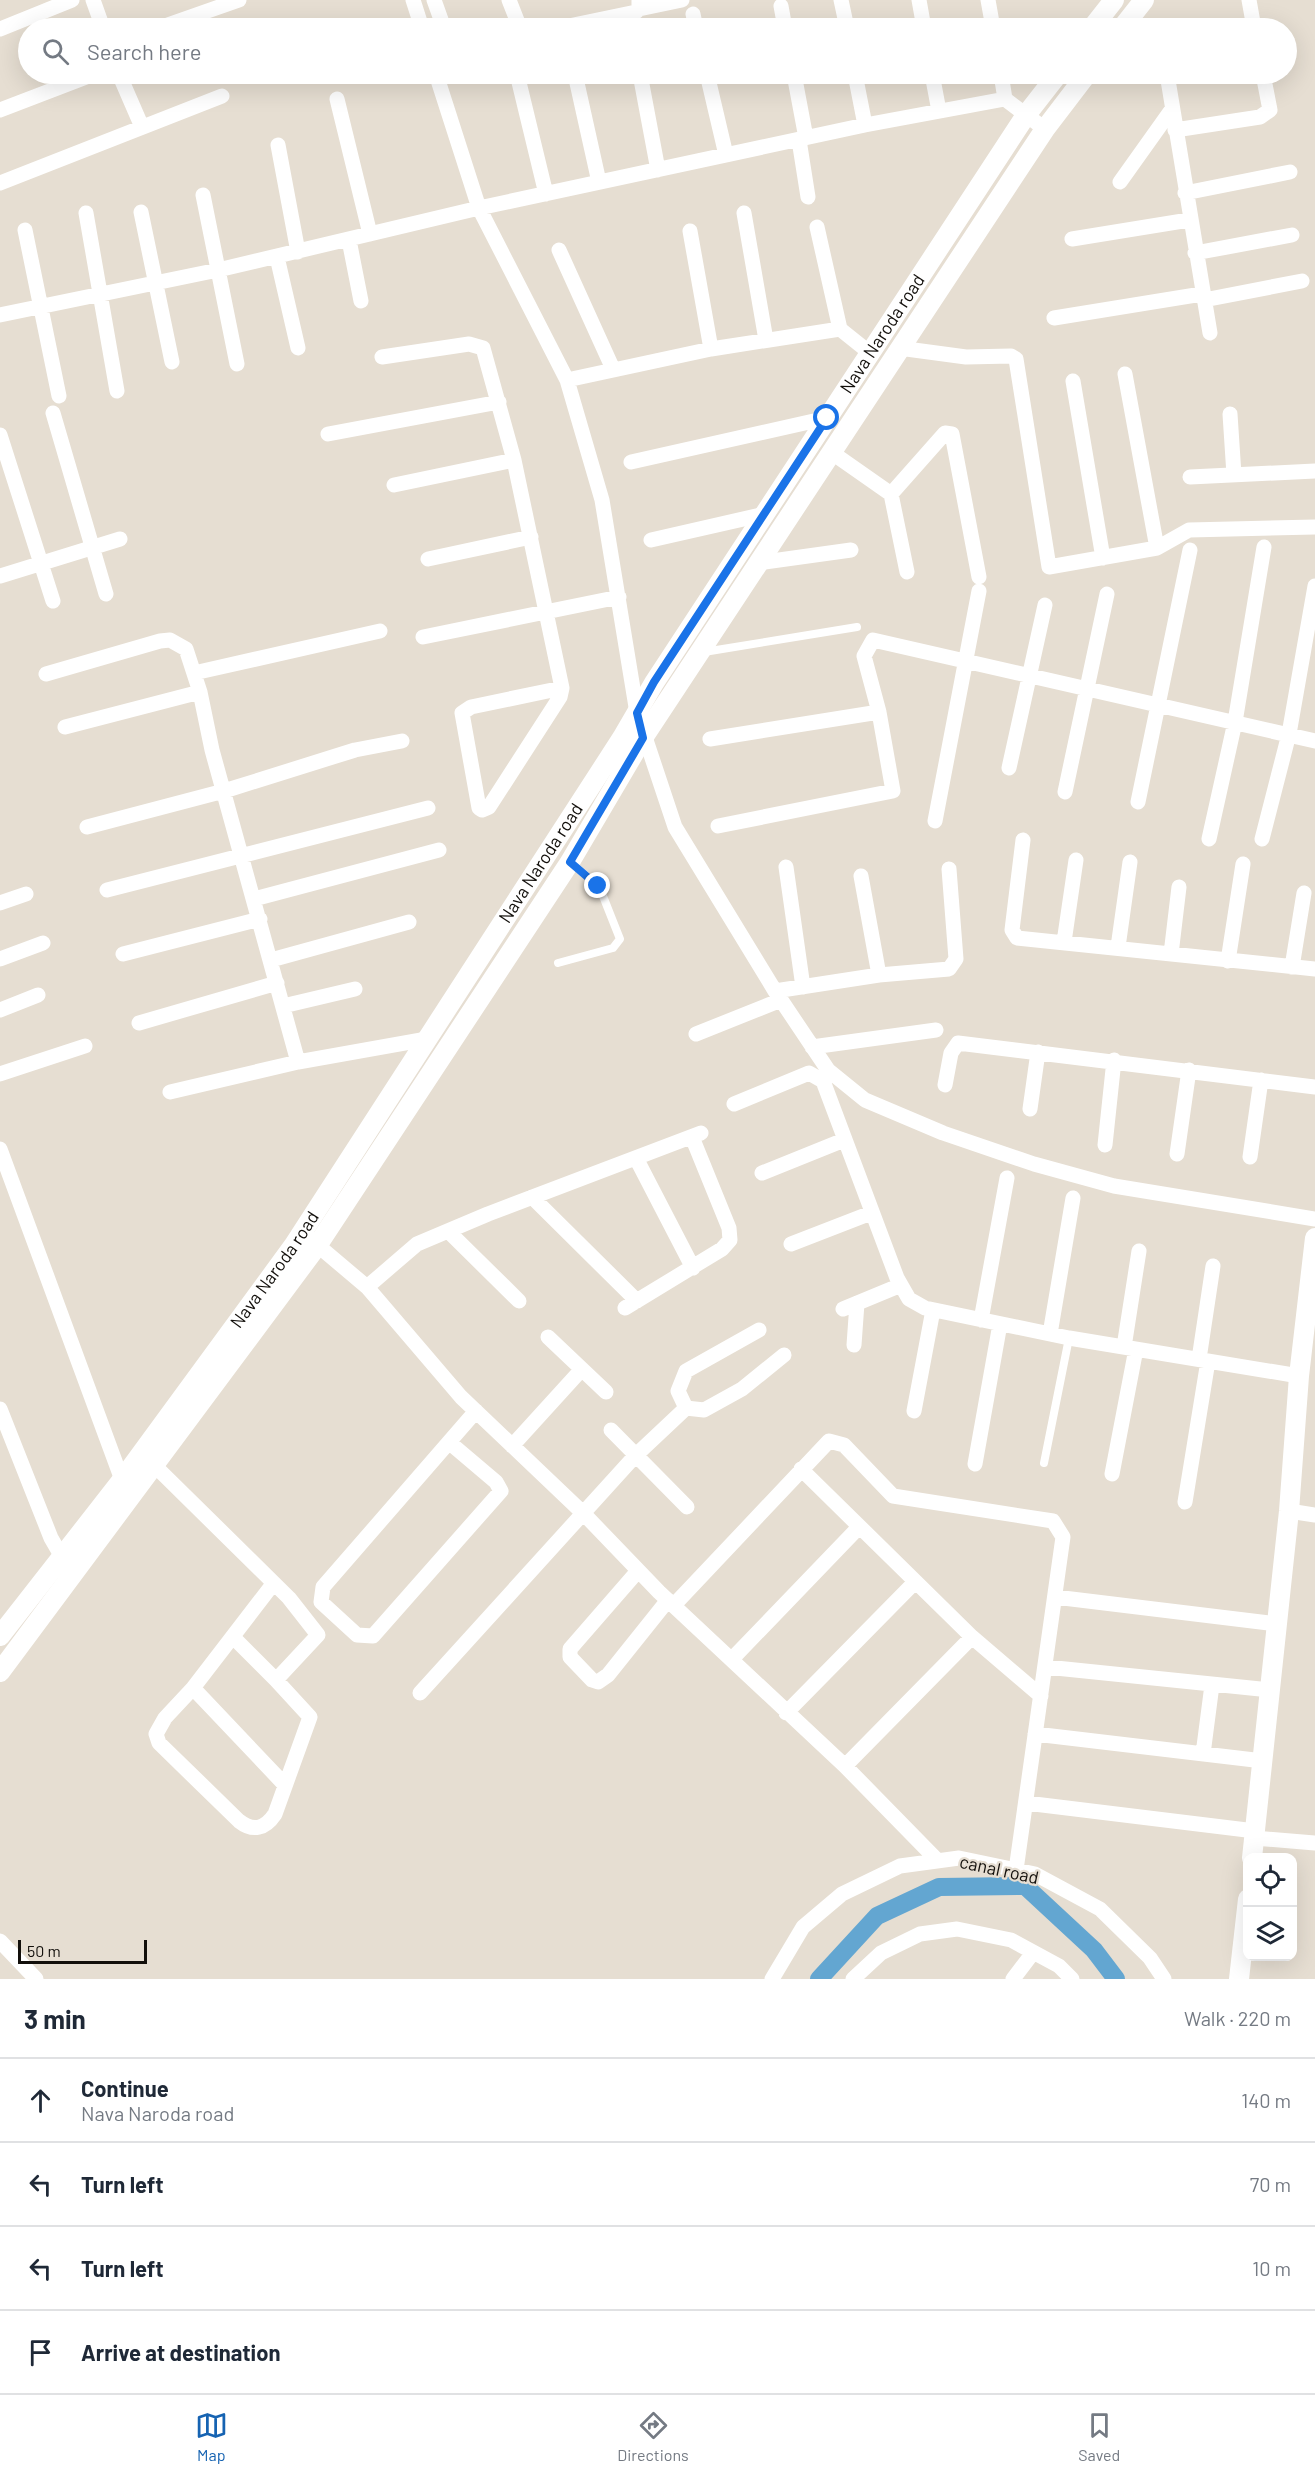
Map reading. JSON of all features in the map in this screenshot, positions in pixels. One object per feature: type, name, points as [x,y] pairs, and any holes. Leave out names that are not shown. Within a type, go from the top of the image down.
[{"type":"street","points":[[27,18],[72,0]]},
{"type":"street","points":[[93,0],[99,18]]},
{"type":"street","points":[[188,18],[239,0]]},
{"type":"street","points":[[413,0],[419,18]]},
{"type":"street","points":[[435,0],[441,18]]},
{"type":"street","points":[[509,0],[516,18]]},
{"type":"street","points":[[594,18],[639,5],[682,0]]},
{"type":"street","points":[[841,0],[845,18]]},
{"type":"street","points":[[919,0],[922,18]]},
{"type":"street","points":[[988,0],[991,18]]},
{"type":"street","points":[[1100,18],[1114,0]]},
{"type":"street","points":[[1130,18],[1144,0]]},
{"type":"street","points":[[1249,0],[1252,18]]},
{"type":"street","points":[[781,6],[783,18]]},
{"type":"street","points":[[0,29],[18,22]]},
{"type":"street","points":[[0,110],[68,84]]},
{"type":"street","points":[[123,84],[142,127]]},
{"type":"street","points":[[439,84],[478,208],[567,380],[602,500],[643,738],[675,827],[778,996],[828,1070],[865,1100],[943,1133],[1034,1164],[1114,1186],[1315,1220]]},
{"type":"street","points":[[520,84],[546,194]]},
{"type":"street","points":[[577,84],[599,182]]},
{"type":"street","points":[[641,84],[658,170]]},
{"type":"street","points":[[709,84],[726,155]]},
{"type":"street","points":[[795,84],[808,197]]},
{"type":"street","points":[[857,84],[864,125]]},
{"type":"street","points":[[934,84],[939,111]]},
{"type":"street","points":[[1002,84],[1005,99],[1045,129]]},
{"type":"street","name":"Nava Naroda road","points":[[0,1672],[302,1232],[637,713],[654,682],[1026,115],[1050,84]]},
{"type":"street","name":"Nava Naroda road","points":[[0,1636],[62,1557],[128,1487],[155,1466],[317,1246],[570,862],[643,738],[699,652],[1045,129],[1079,84]]},
{"type":"street","points":[[1170,84],[1172,110],[1185,193],[1210,333]]},
{"type":"street","points":[[1175,130],[1260,117],[1270,110],[1265,84]]},
{"type":"street","points":[[0,183],[222,96]]},
{"type":"street","points":[[337,99],[370,234]]},
{"type":"street","points":[[0,315],[154,281],[218,270],[478,208],[864,125],[1005,99]]},
{"type":"street","points":[[1120,182],[1172,110]]},
{"type":"street","points":[[278,145],[297,252]]},
{"type":"street","points":[[1185,193],[1290,172]]},
{"type":"street","points":[[203,195],[237,364]]},
{"type":"street","points":[[141,212],[172,362]]},
{"type":"street","points":[[86,213],[117,391]]},
{"type":"street","points":[[744,213],[766,340]]},
{"type":"street","points":[[1072,239],[1190,220]]},
{"type":"street","points":[[818,226],[840,329],[870,353]]},
{"type":"street","points":[[25,230],[59,396]]},
{"type":"street","points":[[690,231],[711,349]]},
{"type":"street","points":[[1195,253],[1292,235]]},
{"type":"street","points":[[349,240],[361,301]]},
{"type":"street","points":[[559,250],[613,369]]},
{"type":"street","points":[[277,256],[298,348]]},
{"type":"street","points":[[1054,318],[1302,281]]},
{"type":"street","points":[[567,380],[711,349],[840,329]]},
{"type":"street","points":[[382,357],[478,345],[485,352],[514,460],[531,537],[562,688],[560,697],[489,807],[482,810],[479,808],[462,713],[471,707],[562,688]]},
{"type":"street","points":[[899,348],[966,357],[1011,356],[1016,360],[1049,567],[1157,548],[1189,530],[1315,526]]},
{"type":"street","points":[[1125,374],[1157,548]]},
{"type":"street","points":[[1073,381],[1103,558]]},
{"type":"street","points":[[328,434],[499,402]]},
{"type":"street","points":[[53,413],[106,594]]},
{"type":"street","points":[[1230,414],[1234,475]]},
{"type":"street","points":[[631,462],[827,418]]},
{"type":"street","points":[[891,494],[945,433],[952,434],[979,584],[968,661],[935,821]]},
{"type":"street","points":[[0,435],[53,602]]},
{"type":"street","points":[[831,452],[891,494],[907,572]]},
{"type":"street","points":[[394,485],[514,460]]},
{"type":"street","points":[[1190,477],[1315,471]]},
{"type":"street","points":[[651,540],[765,514]]},
{"type":"street","points":[[429,559],[531,537]]},
{"type":"street","points":[[0,576],[120,539]]},
{"type":"street","points":[[1209,839],[1235,722],[1264,547]]},
{"type":"street","points":[[758,563],[851,550]]},
{"type":"street","points":[[1138,802],[1160,706],[1190,550]]},
{"type":"street","points":[[1262,839],[1289,734],[1315,586]]},
{"type":"street","points":[[1065,792],[1107,594]]},
{"type":"street","points":[[423,637],[619,597]]},
{"type":"street","points":[[1009,768],[1045,605]]},
{"type":"street","points":[[194,673],[380,631]]},
{"type":"street","points":[[46,674],[160,641],[170,640],[186,649],[200,692],[224,791],[298,1062]]},
{"type":"street","points":[[718,826],[893,791],[879,712],[864,656],[873,640],[1315,741]]},
{"type":"street","points":[[65,728],[200,692]]},
{"type":"street","points":[[710,739],[879,712]]},
{"type":"street","points":[[87,827],[224,791],[355,750],[402,741]]},
{"type":"street","points":[[107,890],[428,808]]},
{"type":"street","points":[[1023,840],[1012,933],[1017,938],[1315,969]]},
{"type":"street","points":[[254,899],[439,850]]},
{"type":"street","points":[[1064,942],[1076,860]]},
{"type":"street","points":[[1119,948],[1130,862]]},
{"type":"street","points":[[1228,961],[1243,864]]},
{"type":"street","points":[[786,867],[804,987]]},
{"type":"street","points":[[696,1034],[778,996],[804,987],[879,975],[950,969],[956,959],[949,869]]},
{"type":"street","points":[[861,876],[879,975]]},
{"type":"street","points":[[1171,954],[1179,887]]},
{"type":"street","points":[[1292,967],[1304,893]]},
{"type":"street","points":[[0,903],[26,894]]},
{"type":"street","points":[[123,954],[260,919]]},
{"type":"street","points":[[271,960],[409,922]]},
{"type":"street","points":[[0,959],[43,943]]},
{"type":"street","points":[[139,1023],[278,983]]},
{"type":"street","points":[[283,1006],[355,989]]},
{"type":"street","points":[[0,1010],[38,995]]},
{"type":"street","points":[[812,1047],[936,1030]]},
{"type":"street","points":[[170,1092],[298,1062],[427,1039]]},
{"type":"street","points":[[945,1085],[951,1053],[958,1043],[1114,1060],[1315,1087]]},
{"type":"street","points":[[0,1074],[85,1046]]},
{"type":"street","points":[[1030,1108],[1038,1052]]},
{"type":"street","points":[[1105,1145],[1114,1060]]},
{"type":"street","points":[[1177,1154],[1189,1070]]},
{"type":"street","points":[[734,1104],[809,1072],[823,1081],[872,1214],[909,1299],[933,1310],[1069,1338],[1299,1376]]},
{"type":"street","points":[[1250,1157],[1261,1080]]},
{"type":"street","points":[[367,1287],[417,1244],[532,1197],[697,1135],[731,1234],[727,1245],[631,1305],[532,1197]]},
{"type":"street","points":[[762,1173],[844,1140]]},
{"type":"street","points":[[636,1158],[693,1268]]},
{"type":"street","points":[[2,1159],[128,1487]]},
{"type":"street","points":[[981,1320],[1007,1178]]},
{"type":"street","points":[[1050,1334],[1073,1198]]},
{"type":"street","points":[[791,1244],[872,1214]]},
{"type":"street","points":[[448,1231],[519,1301]]},
{"type":"street","points":[[302,1232],[367,1287],[476,1411],[584,1514],[637,1572],[845,1767],[938,1861]]},
{"type":"street","points":[[1253,1853],[1289,1511],[1299,1376],[1314,1249]]},
{"type":"street","points":[[1112,1474],[1130,1348],[1138,1251]]},
{"type":"street","points":[[1185,1502],[1204,1360],[1213,1266]]},
{"type":"street","points":[[854,1345],[850,1306],[901,1285]]},
{"type":"street","points":[[914,1411],[933,1310]]},
{"type":"street","points":[[975,1464],[1000,1324]]},
{"type":"street","points":[[686,1408],[678,1391],[686,1371],[759,1330]]},
{"type":"street","points":[[548,1337],[606,1392]]},
{"type":"street","points":[[420,1693],[635,1456],[686,1408],[704,1410],[742,1389],[784,1355]]},
{"type":"street","points":[[512,1446],[582,1369]]},
{"type":"street","points":[[0,1409],[7,1448],[62,1557]]},
{"type":"street","points":[[450,1443],[496,1482],[501,1491],[373,1636],[357,1635],[321,1602],[323,1587],[476,1411]]},
{"type":"street","points":[[611,1431],[687,1507]]},
{"type":"street","points":[[637,1572],[570,1649],[570,1657],[592,1680],[598,1682],[608,1675],[671,1603],[829,1441],[844,1445],[893,1496],[1053,1521],[1063,1537],[1016,1870]]},
{"type":"street","points":[[155,1466],[289,1598],[318,1635],[276,1680]]},
{"type":"street","points":[[801,1469],[972,1637],[1041,1696]]},
{"type":"street","points":[[1289,1511],[1315,1515]]},
{"type":"street","points":[[732,1659],[859,1527]]},
{"type":"street","points":[[786,1713],[915,1582]]},
{"type":"street","points":[[233,1637],[310,1717],[274,1814],[268,1824],[258,1828],[247,1827],[159,1743],[156,1734],[159,1726],[193,1688],[273,1584]]},
{"type":"street","points":[[1055,1597],[1277,1624]]},
{"type":"street","points":[[845,1767],[972,1637]]},
{"type":"street","points":[[1046,1667],[1270,1690]]},
{"type":"street","points":[[1203,1754],[1212,1685]]},
{"type":"street","points":[[193,1688],[284,1784]]},
{"type":"street","points":[[1035,1734],[1263,1761]]},
{"type":"street","points":[[1026,1803],[1315,1843]]},
{"type":"street","name":"canal road","points":[[772,1979],[803,1927],[842,1894],[900,1866],[959,1858],[1035,1874],[1100,1909],[1150,1958],[1164,1979]]},
{"type":"street","points":[[1239,1979],[1247,1907]]},
{"type":"street","points":[[853,1979],[880,1953],[920,1934],[957,1929],[1011,1940],[1032,1954],[1059,1966],[1072,1979]]},
{"type":"street","points":[[0,1941],[36,1979]]},
{"type":"street","points":[[1013,1979],[1032,1954]]},
{"type":"lane","points":[[699,652],[857,627]]},
{"type":"lane","points":[[558,963],[613,948],[620,939],[598,886],[570,862]]},
{"type":"lane","points":[[1044,1463],[1069,1338]]},
{"type":"waterway","points":[[819,1979],[877,1916],[939,1887],[1025,1886],[1094,1950],[1116,1979]]},
{"type":"route","points":[[598,886],[570,862],[643,738],[637,713],[654,682],[827,418]]}]
